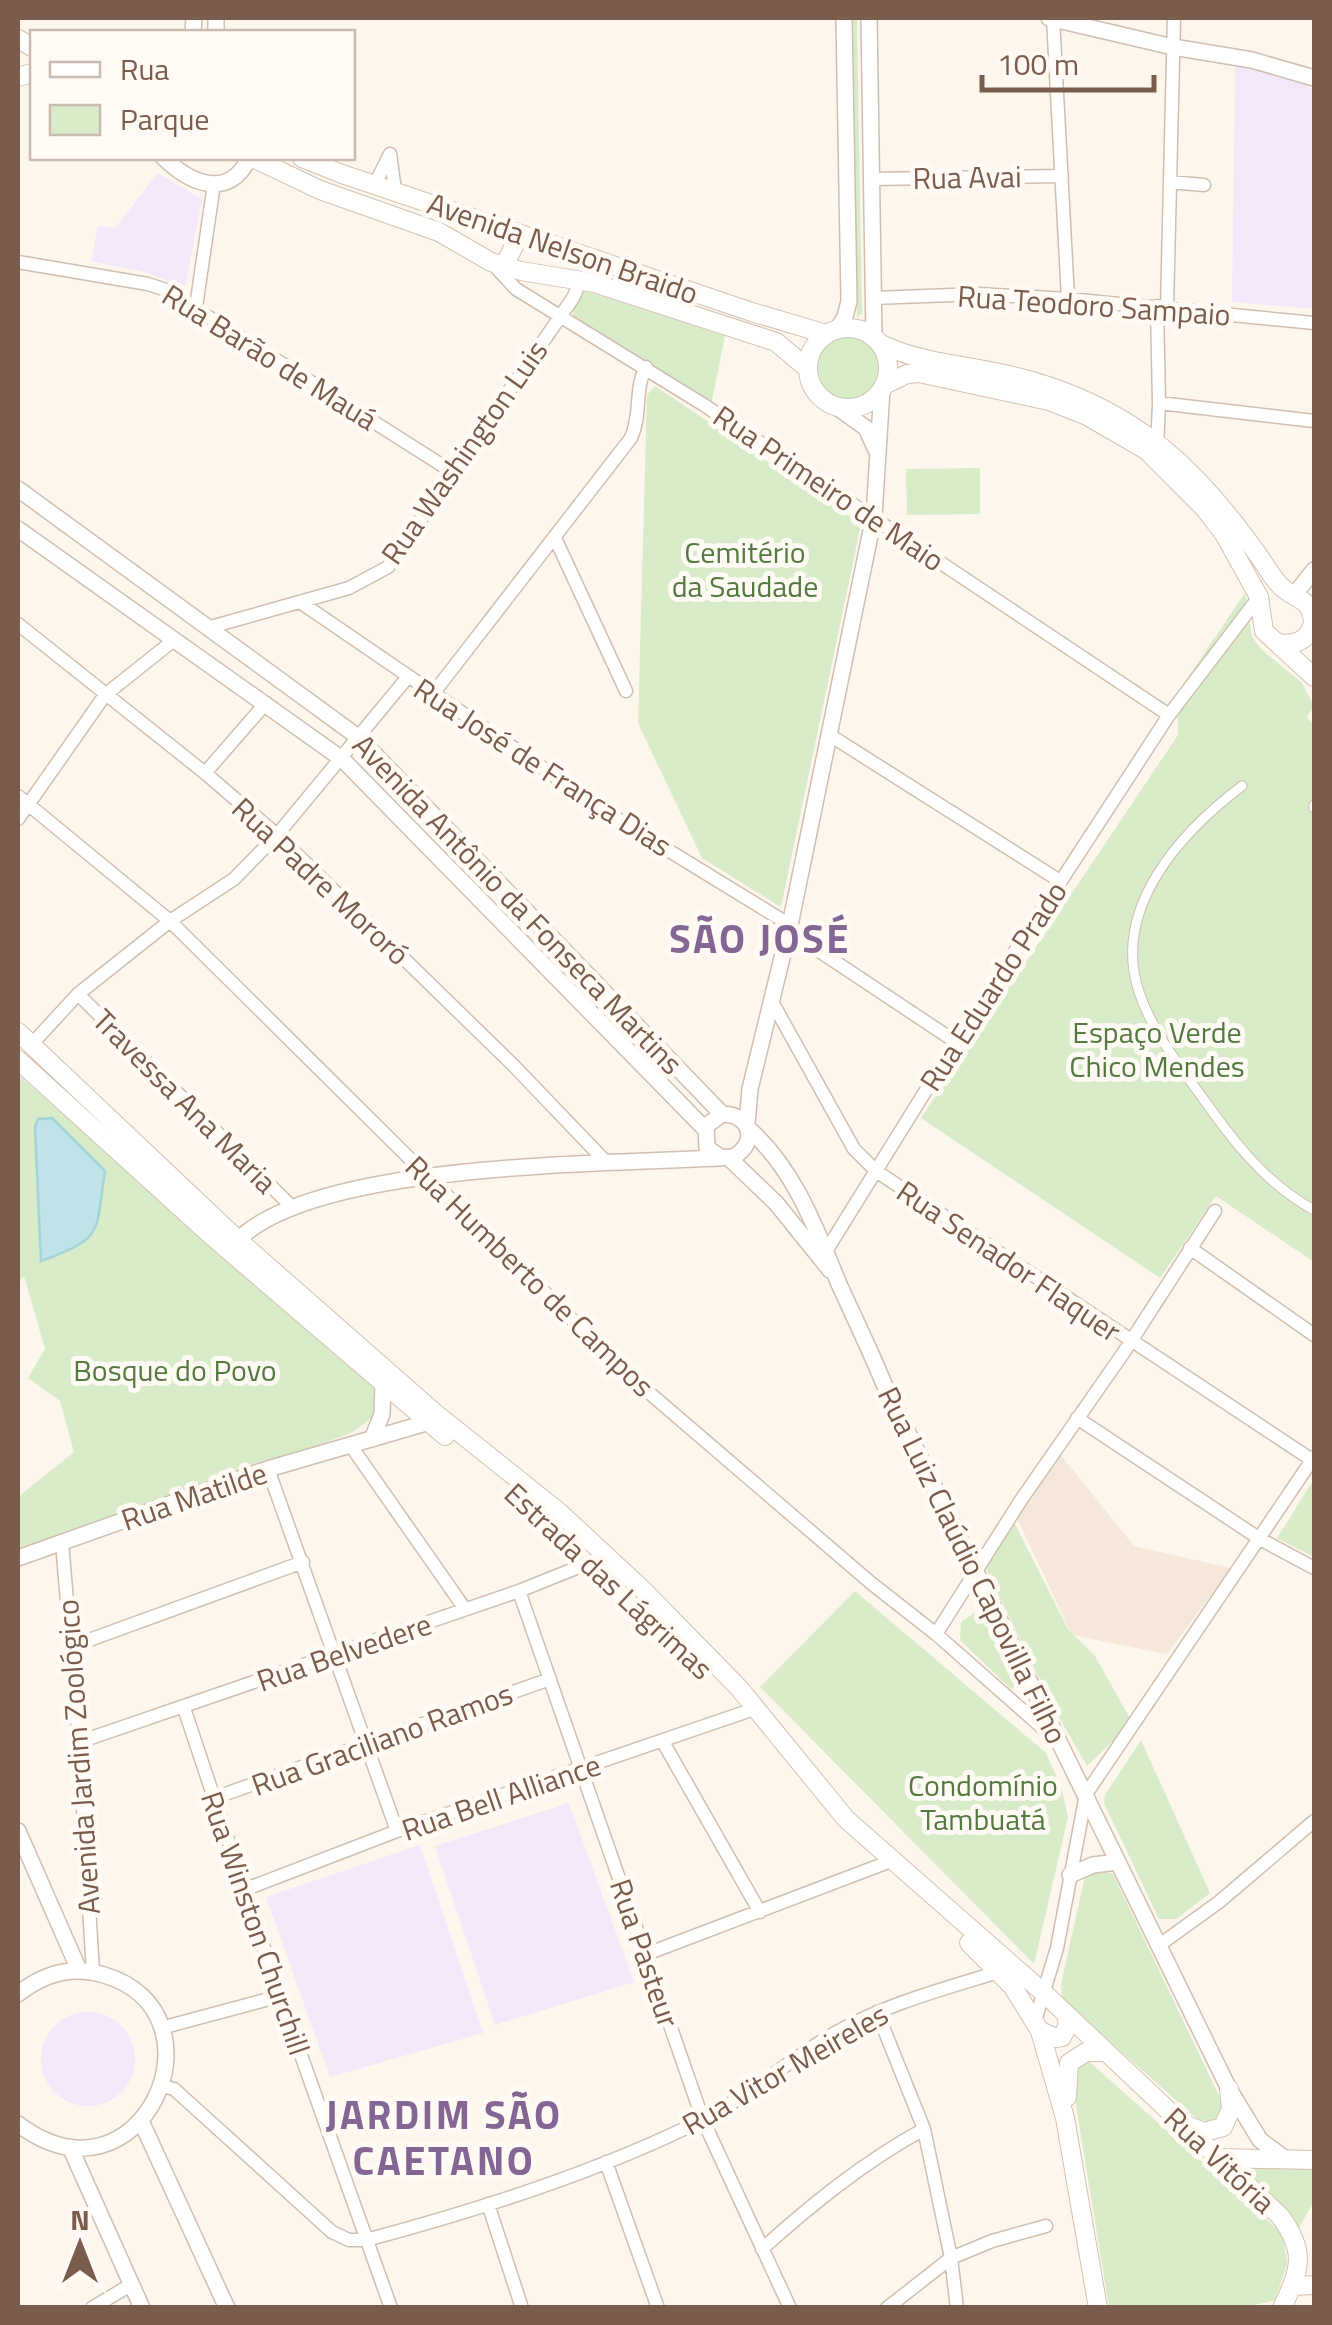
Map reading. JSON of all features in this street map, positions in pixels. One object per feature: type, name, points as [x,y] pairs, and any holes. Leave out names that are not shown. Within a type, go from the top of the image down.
[{"type":"main road","name":"Avenida Nelson Braido","points":[[255,160],[320,190],[439,232],[497,264],[581,280],[776,342],[808,368]]},
{"type":"main road","name":"Avenida Nelson Braido","points":[[308,160],[752,312],[832,332]]},
{"type":"main road","points":[[375,184],[392,214]]},
{"type":"main road","points":[[497,264],[513,252],[510,230]]},
{"type":"main road","points":[[532,273],[532,254],[546,242]]},
{"type":"main road","points":[[573,250],[580,262],[581,280]]},
{"type":"main road","points":[[1278,643],[1302,641],[1314,625],[1306,600],[1291,593],[1217,499],[1156,450],[1104,410],[1021,378],[909,356],[859,329],[832,332],[816,343],[808,368],[815,391],[835,406],[861,406],[883,387],[907,374],[919,373],[1049,401],[1156,450],[1224,534],[1260,605],[1264,631],[1314,676]]},
{"type":"main road","points":[[877,340],[888,363],[883,387]]},
{"type":"main road","points":[[1260,605],[1291,593]]},
{"type":"main road","name":"Estrada das Lágrimas","points":[[24,1038],[234,1245],[384,1384],[559,1512],[601,1560],[683,1630],[834,1818],[1045,1994],[1105,2052]]},
{"type":"main road","name":"Estrada das Lágrimas","points":[[18,1060],[434,1420]]},
{"type":"main road","name":"Estrada das Lágrimas","points":[[887,1864],[1014,1986],[1038,2026],[1065,2118],[1098,2308]]},
{"type":"main road","points":[[1038,2026],[1050,2036],[1062,2036],[1068,2025],[1066,2015]]},
{"type":"main road","points":[[1065,2118],[1070,2064],[1086,2052],[1105,2052]]},
{"type":"main road","name":"Rua Vitória","points":[[1105,2052],[1290,2229],[1298,2254],[1293,2286]]},
{"type":"main road","points":[[1180,2122],[1204,2132],[1223,2126],[1231,2109],[1230,2089]]},
{"type":"main road","points":[[1217,2158],[1314,2160]]},
{"type":"main road","points":[[1282,2308],[1293,2286],[1314,2286]]},
{"type":"street","points":[[832,332],[846,317],[849,301],[844,18]]},
{"type":"street","points":[[869,18],[877,340]]},
{"type":"street","points":[[1068,299],[1051,18],[1173,48],[1252,60],[1314,78]]},
{"type":"street","points":[[1156,450],[1174,18]]},
{"type":"street","points":[[375,184],[390,154],[395,190]]},
{"type":"street","points":[[167,160],[192,177],[214,184],[238,177],[250,160]]},
{"type":"street","name":"Rua Avai","points":[[871,179],[1062,176]]},
{"type":"street","points":[[1170,182],[1204,186]]},
{"type":"street","points":[[196,307],[214,184]]},
{"type":"street","name":"Rua Barão de Mauá","points":[[18,262],[148,284],[196,307],[452,471]]},
{"type":"street","name":"Rua Primeiro de Maio","points":[[497,264],[504,280],[646,367],[874,516],[1169,715]]},
{"type":"street","name":"Rua Washington Luis","points":[[207,628],[358,584],[388,567],[573,298],[581,280]]},
{"type":"street","name":"Rua Teodoro Sampaio","points":[[873,298],[978,294],[1068,299],[1314,323]]},
{"type":"street","points":[[432,695],[632,438],[638,419],[640,381],[646,367]]},
{"type":"street","points":[[234,1245],[268,1218],[292,1207],[427,1176],[605,1161],[725,1157],[746,1146],[750,1089],[790,928],[874,516],[883,387]]},
{"type":"street","points":[[1160,403],[1314,421]]},
{"type":"street","points":[[835,406],[866,428],[877,454]]},
{"type":"street","name":"Avenida Antônio da Fonseca Martins","points":[[18,490],[358,737],[724,1114]]},
{"type":"street","name":"Avenida Antônio da Fonseca Martins","points":[[18,528],[342,759],[704,1130]]},
{"type":"street","points":[[555,538],[626,691]]},
{"type":"street","points":[[1291,593],[1307,583],[1314,570]]},
{"type":"street","name":"Rua José de França Dias","points":[[300,602],[432,695],[790,928],[956,1042]]},
{"type":"street","name":"Rua Eduardo Prado","points":[[824,1254],[956,1042],[1169,715],[1260,605]]},
{"type":"street","name":"Rua Padre Mororó","points":[[18,624],[277,835],[513,1065],[605,1161]]},
{"type":"street","points":[[18,819],[23,800],[105,695],[174,640]]},
{"type":"street","points":[[24,1038],[170,921],[234,879],[277,835],[408,678]]},
{"type":"street","points":[[205,773],[266,703]]},
{"type":"street","points":[[828,734],[1060,881]]},
{"type":"street","points":[[1242,786],[1179,843],[1152,881],[1136,939],[1138,990],[1160,1037],[1214,1115],[1268,1178],[1314,1210]]},
{"type":"street","name":"Rua Humberto de Campos","points":[[23,800],[170,921],[625,1372],[1057,1740]]},
{"type":"street","name":"Travessa Ana Maria","points":[[78,994],[292,1207]]},
{"type":"street","name":"Rua Senador Flaquer","points":[[771,1000],[854,1150],[876,1172],[1314,1460]]},
{"type":"street","points":[[655,1160],[681,1153],[710,1120],[724,1114],[750,1089]]},
{"type":"street","points":[[724,1114],[738,1116],[748,1127]]},
{"type":"street","name":"Rua Luiz Claúdio Capovilla Filho","points":[[748,1127],[776,1158],[807,1211],[976,1572],[1230,2089],[1260,2140],[1287,2160]]},
{"type":"street","points":[[704,1130],[707,1148],[725,1157]]},
{"type":"street","name":"Rua Luiz Claúdio Capovilla Filho","points":[[725,1157],[824,1254]]},
{"type":"street","points":[[936,1634],[1216,1210]]},
{"type":"street","points":[[793,1224],[807,1211]]},
{"type":"street","points":[[1190,1248],[1314,1335]]},
{"type":"street","points":[[372,1438],[382,1414],[384,1384]]},
{"type":"street","points":[[1077,1418],[1260,1539],[1314,1568]]},
{"type":"street","name":"Rua Matilde","points":[[18,1558],[268,1470],[434,1420]]},
{"type":"street","points":[[350,1446],[464,1610]]},
{"type":"street","points":[[1038,2026],[1086,1794],[1314,1460]]},
{"type":"street","points":[[268,1470],[398,1831]]},
{"type":"street","name":"Avenida Jardim Zoológico","points":[[62,1542],[79,1742],[86,1971]]},
{"type":"street","name":"Rua Belvedere","points":[[79,1742],[335,1656],[601,1560]]},
{"type":"street","points":[[70,1648],[303,1562]]},
{"type":"street","name":"Rua Pasteur","points":[[519,1591],[703,2120],[790,2308]]},
{"type":"street","name":"Rua Graciliano Ramos","points":[[214,1798],[550,1679]]},
{"type":"street","name":"Rua Winston Churchill","points":[[184,1708],[280,1996],[391,2308]]},
{"type":"street","name":"Rua Bell Alliance","points":[[246,1889],[398,1831],[751,1711]]},
{"type":"street","points":[[663,1742],[760,1912]]},
{"type":"street","points":[[1158,1946],[1219,1902],[1314,1821]]},
{"type":"street","points":[[18,1831],[86,1971]]},
{"type":"street","points":[[1070,1875],[1092,1865],[1118,1862]]},
{"type":"street","points":[[644,1955],[887,1864]]},
{"type":"street","points":[[18,1994],[32,1982],[55,1973],[86,1971],[128,1986],[153,2012],[161,2028],[166,2058],[155,2103],[127,2133],[105,2143],[56,2145],[18,2124]]},
{"type":"street","name":"Rua Vitor Meireles","points":[[366,2240],[488,2204],[606,2162],[703,2120],[806,2051],[877,2012],[998,1972]]},
{"type":"street","points":[[161,2028],[280,1996]]},
{"type":"street","points":[[877,2012],[924,2130],[952,2258],[957,2308]]},
{"type":"street","points":[[162,2086],[174,2089],[332,2232],[349,2240],[366,2240]]},
{"type":"street","points":[[140,2121],[227,2308]]},
{"type":"street","points":[[762,2249],[826,2194],[924,2130]]},
{"type":"street","points":[[70,2146],[142,2308]]},
{"type":"street","points":[[606,2162],[658,2308]]},
{"type":"street","points":[[488,2204],[522,2308]]},
{"type":"street","points":[[887,2308],[952,2258],[992,2241],[1046,2226]]},
{"type":"street","points":[[92,2308],[132,2284]]},
{"type":"shaded area","points":[[1235,65],[1295,78],[1314,91],[1314,309],[1232,302]]},
{"type":"shaded area","points":[[158,173],[202,199],[185,288],[148,273],[91,261],[98,226],[115,228]]},
{"type":"shaded area","points":[[1059,1453],[1134,1546],[1231,1568],[1167,1654],[1072,1635],[1017,1518]]},
{"type":"shaded area","points":[[569,1803],[634,1982],[495,2025],[435,1846]]},
{"type":"shaded area","points":[[420,1845],[483,2033],[330,2077],[266,1897]]},
{"type":"shaded area","points":[[79,2012],[97,2012],[122,2025],[132,2041],[132,2077],[122,2093],[97,2106],[79,2106],[54,2093],[41,2068],[41,2050],[54,2025]]},
{"type":"green space","points":[[851,18],[857,18],[862,313],[857,318]]},
{"type":"green space","points":[[585,291],[725,336],[711,405],[574,319],[573,309]]},
{"type":"green space","points":[[848,336],[871,346],[881,369],[871,392],[848,402],[825,392],[815,369],[825,346]]},
{"type":"green space","name":"Cemitério da Saudade","points":[[655,386],[861,524],[781,907],[702,858],[638,723],[647,395]]},
{"type":"green space","points":[[980,468],[980,514],[907,515],[906,469]]},
{"type":"green space","name":"Espaço Verde Chico Mendes","points":[[1245,593],[1252,637],[1302,683],[1314,706],[1307,717],[1314,725],[1314,1262],[1216,1196],[1160,1278],[921,1118],[1178,735],[1178,719],[1169,705]]},
{"type":"green space","name":"Bosque do Povo","points":[[18,1075],[379,1387],[375,1410],[368,1420],[349,1434],[18,1552],[18,1497],[74,1452],[60,1401],[28,1378],[45,1349],[24,1276],[18,1283]]},
{"type":"green space","points":[[1314,1479],[1314,1557],[1277,1538]]},
{"type":"green space","points":[[1013,1520],[1068,1629],[1095,1656],[1130,1718],[1121,1733],[1087,1766],[1053,1707],[986,1569]]},
{"type":"green space","name":"Condomínio Tambuatá","points":[[855,1591],[1046,1753],[1062,1789],[1068,1817],[1034,1964],[760,1687]]},
{"type":"green space","points":[[974,1613],[990,1624],[1002,1643],[1020,1683],[1011,1689],[960,1640],[961,1622]]},
{"type":"green space","points":[[1141,1740],[1210,1893],[1176,1919],[1159,1919],[1104,1803],[1105,1795]]},
{"type":"green space","points":[[1101,1869],[1113,1874],[1222,2102],[1223,2109],[1212,2120],[1196,2118],[1062,1999],[1061,1984],[1085,1876]]},
{"type":"green space","points":[[1083,2056],[1283,2234],[1287,2264],[1275,2300],[1243,2308],[1109,2307],[1070,2069]]},
{"type":"green space","points":[[1235,2165],[1314,2166],[1314,2201],[1297,2231]]},
{"type":"water","points":[[52,1118],[105,1171],[93,1231],[77,1246],[41,1261],[35,1127],[38,1119]]},
{"type":"district","name":"SÃO JOSÉ","points":[[760,938]]},
{"type":"district","name":"JARDIM SÃO CAETANO","points":[[444,2137]]}]
